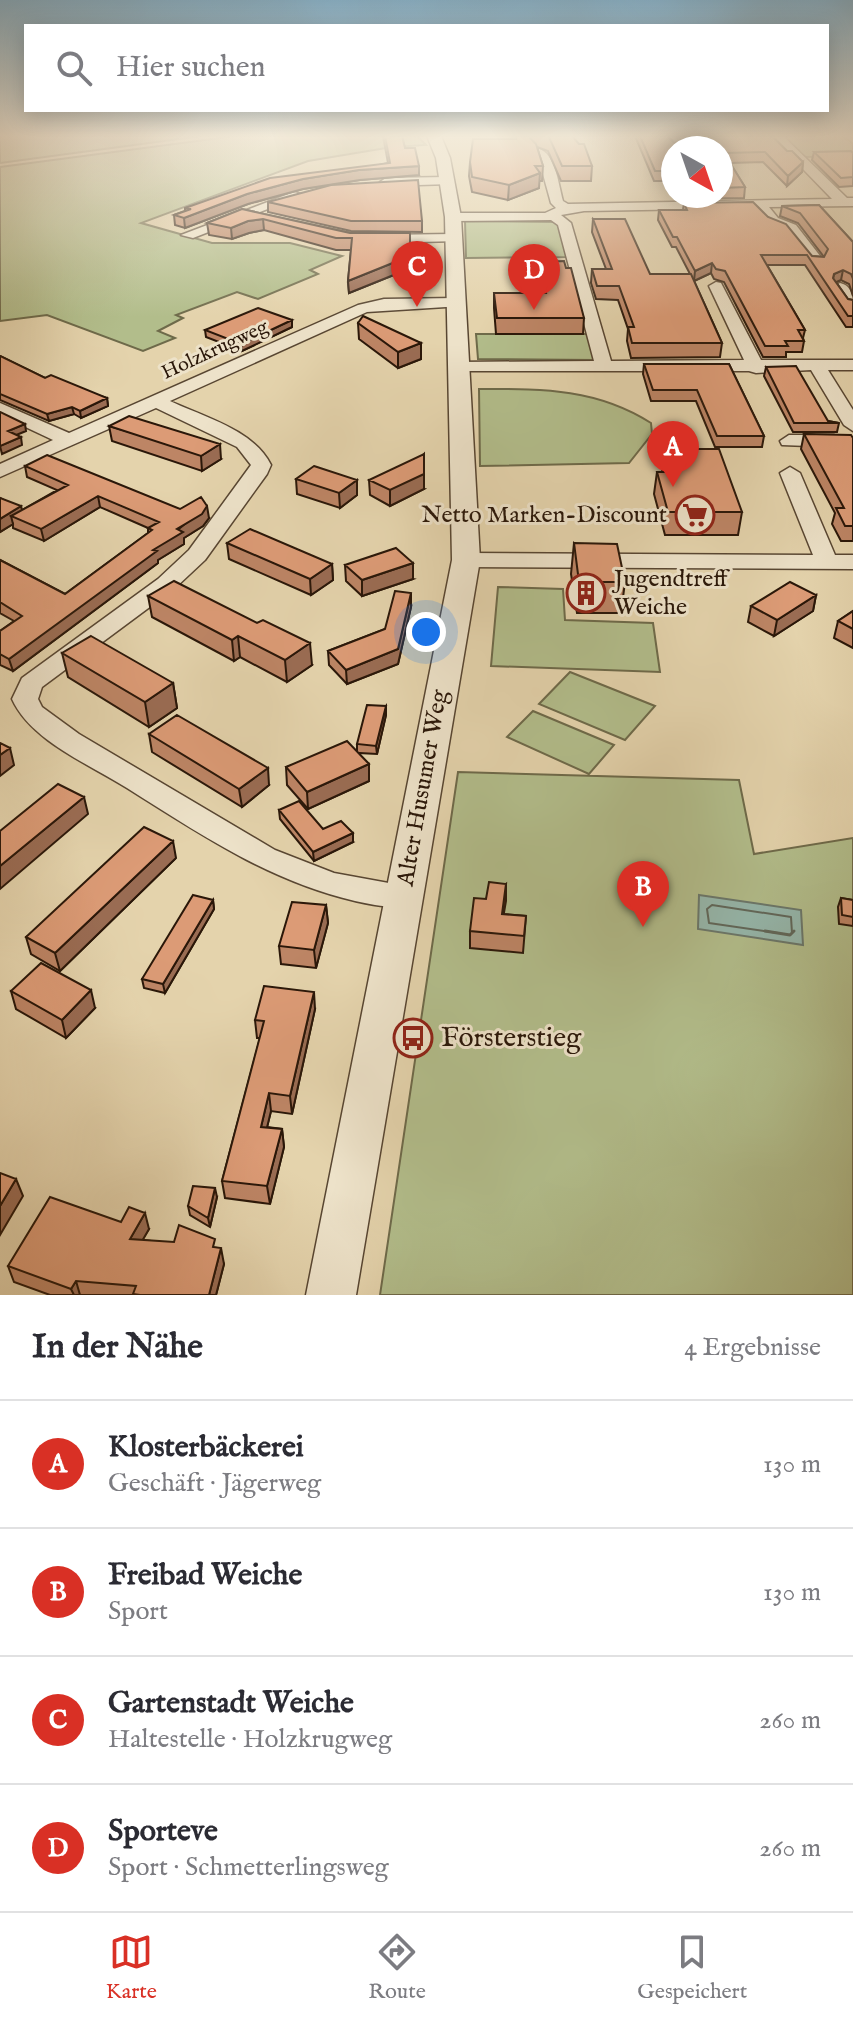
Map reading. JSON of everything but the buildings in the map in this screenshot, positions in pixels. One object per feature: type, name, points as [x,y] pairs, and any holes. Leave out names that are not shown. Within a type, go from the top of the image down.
[{"type":"street","points":[[188,235],[297,196]]},
{"type":"street","name":"Alter Husumer Weg","points":[[331,1295],[383,997],[405,896],[466,560],[457,303],[450,196]]},
{"type":"street","points":[[555,196],[604,366]]},
{"type":"street","points":[[733,203],[762,206],[850,202]]},
{"type":"street","points":[[453,217],[661,204]]},
{"type":"street","points":[[762,206],[773,221],[791,228],[817,261]]},
{"type":"street","points":[[245,214],[272,220]]},
{"type":"street","points":[[363,239],[453,238]]},
{"type":"street","points":[[716,286],[756,368]]},
{"type":"street","points":[[840,287],[853,305]]},
{"type":"street","name":"Holzkrugweg","points":[[0,471],[363,308],[384,304],[457,303]]},
{"type":"street","points":[[459,367],[756,368],[853,365]]},
{"type":"street","points":[[818,367],[853,425]]},
{"type":"street","points":[[156,401],[244,443],[256,454],[261,465],[197,555],[166,584],[31,683],[25,699],[31,712],[238,844],[290,872],[330,886],[405,896]]},
{"type":"street","points":[[0,408],[68,440]]},
{"type":"street","points":[[789,441],[853,441]]},
{"type":"street","points":[[790,473],[827,562]]},
{"type":"street","points":[[466,560],[853,562]]},
{"type":"green space","points":[[0,196],[213,196],[141,223],[212,243],[290,243],[342,256],[310,270],[318,274],[258,299],[237,292],[176,315],[183,318],[158,331],[175,338],[143,351],[47,315],[0,321]]},
{"type":"green space","points":[[465,221],[558,222],[567,257],[466,258]]},
{"type":"green space","points":[[476,334],[589,334],[595,360],[478,359]]},
{"type":"green space","points":[[479,389],[525,389],[589,397],[630,411],[651,423],[652,434],[629,463],[480,466]]},
{"type":"green space","points":[[498,587],[563,589],[565,620],[653,623],[660,672],[491,666]]},
{"type":"green space","points":[[570,672],[655,706],[625,740],[539,704]]},
{"type":"green space","points":[[533,711],[614,745],[589,774],[507,737]]},
{"type":"green space","points":[[458,772],[739,780],[754,854],[853,838],[853,1295],[380,1295]]},
{"type":"water","points":[[699,895],[801,910],[803,945],[698,929]]},
{"type":"place","name":"Gartenstadt Weiche","points":[[417,307]]},
{"type":"place","name":"Sporteve","points":[[534,310]]},
{"type":"place","name":"Klosterbäckerei","points":[[673,487]]},
{"type":"place","name":"Netto Marken-Discount","points":[[695,515]]},
{"type":"place","name":"Jugendtreff Weiche","points":[[586,593]]},
{"type":"place","name":"Freibad Weiche","points":[[643,927]]},
{"type":"place","name":"Försterstieg","points":[[413,1038]]}]
